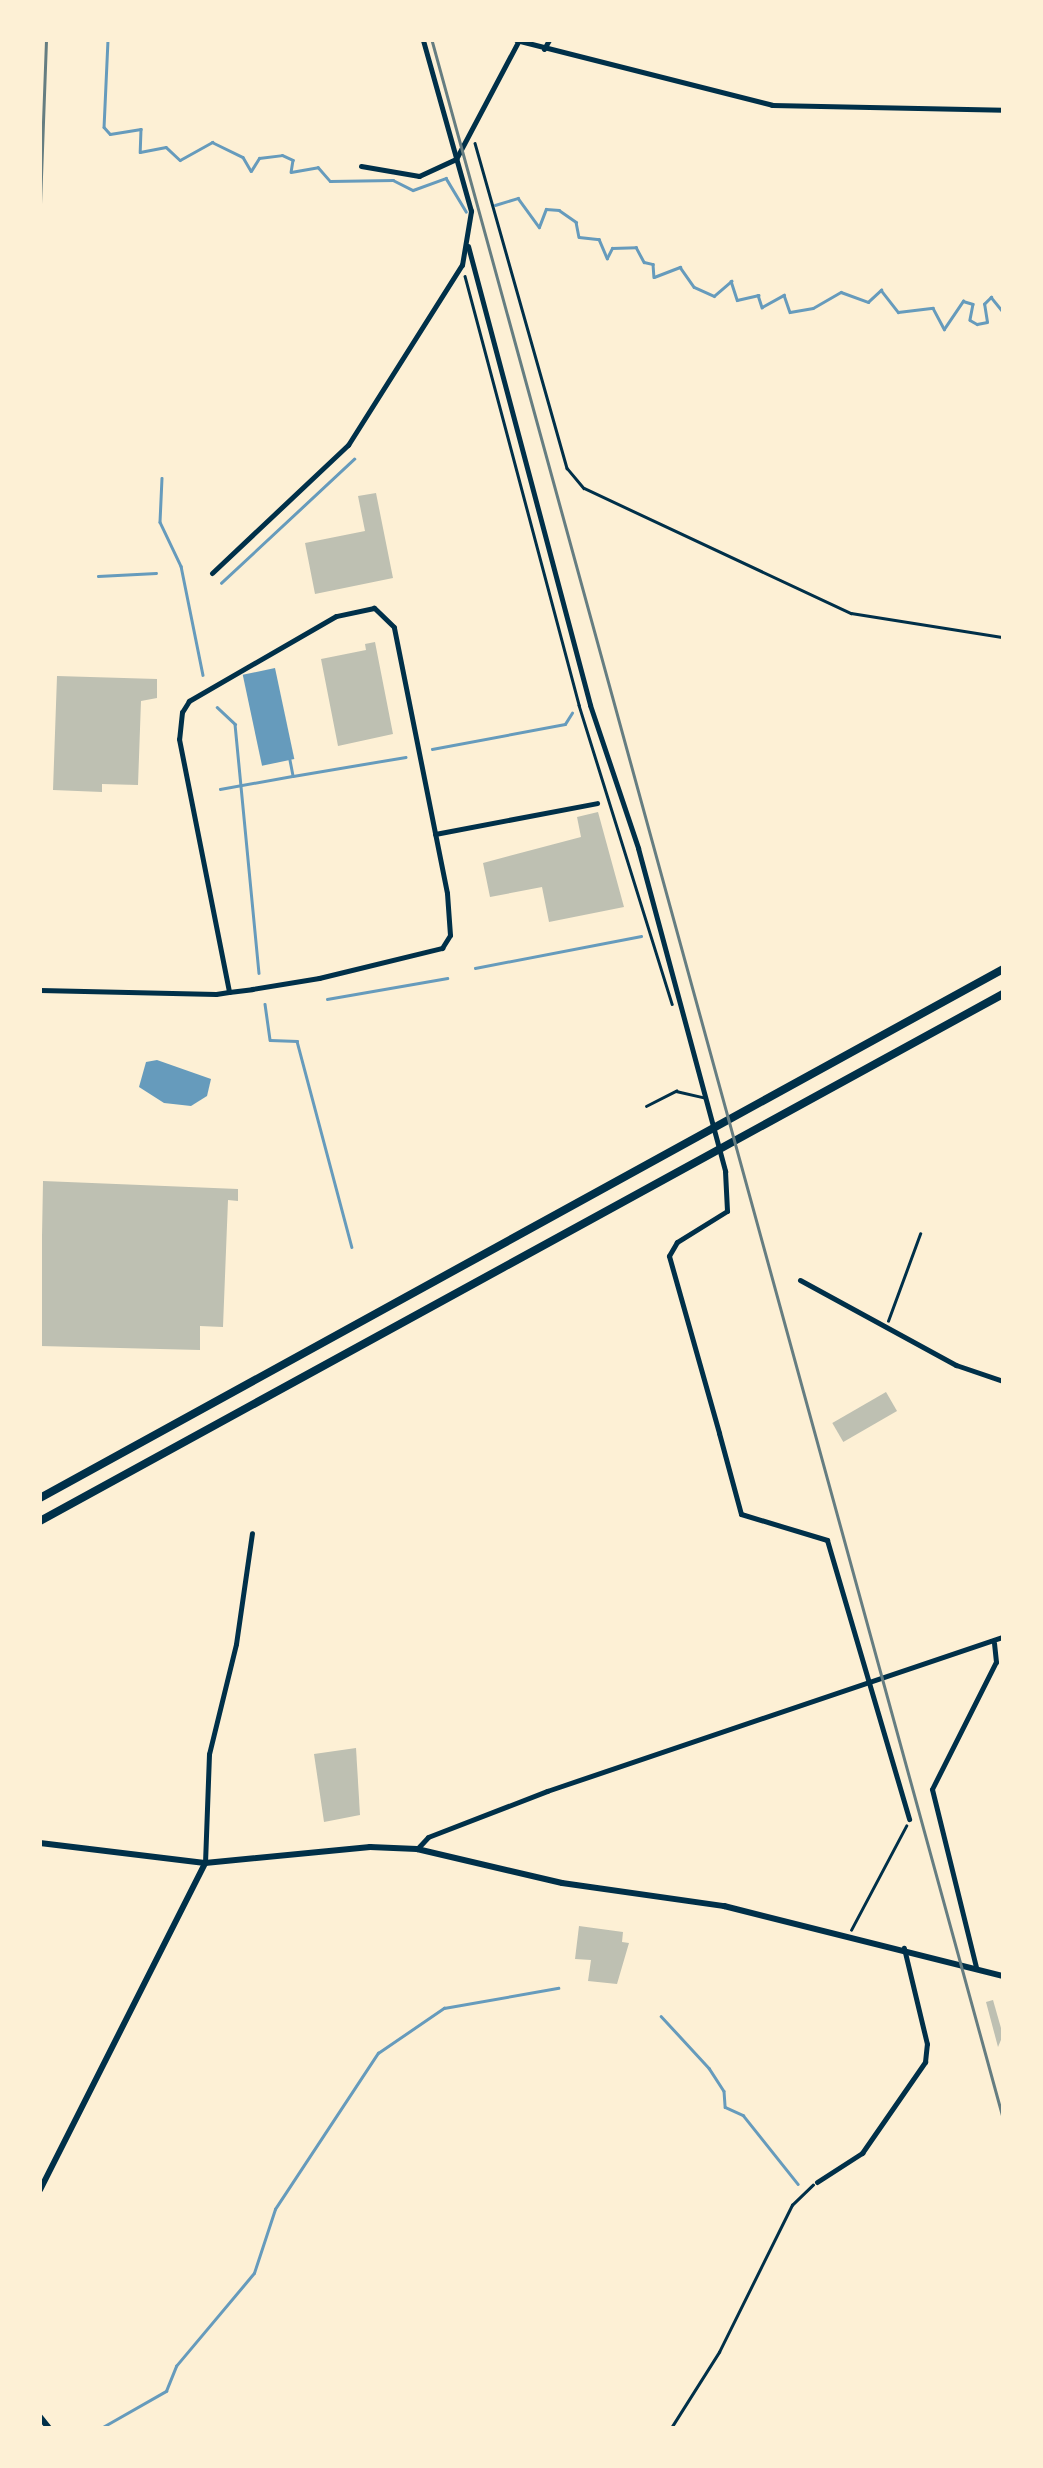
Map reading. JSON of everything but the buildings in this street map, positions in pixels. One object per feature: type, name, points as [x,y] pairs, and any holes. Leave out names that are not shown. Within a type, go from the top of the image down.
[{"type":"highway","points":[[40,1498],[1003,970]]},
{"type":"highway","points":[[40,1521],[1003,994]]},
{"type":"main road","points":[[40,1842],[205,1862],[370,1847],[417,1849],[904,1948],[1003,1976]]},
{"type":"main road","points":[[40,2190],[205,1862]]},
{"type":"main road","points":[[40,2418],[49,2428]]},
{"type":"street","points":[[212,572],[348,444],[455,282],[468,246],[470,211],[423,40]]},
{"type":"street","points":[[544,49],[549,40]]},
{"type":"street","points":[[362,166],[420,176],[456,159],[517,41],[772,105],[1003,110]]},
{"type":"street","points":[[468,246],[590,706],[638,848],[731,1200],[727,1211],[676,1242],[669,1256],[741,1514],[826,1540],[909,1818]]},
{"type":"street","points":[[40,990],[229,992],[442,948],[450,922],[394,627],[374,608],[336,616],[189,701],[178,723],[229,992]]},
{"type":"street","points":[[435,834],[597,803]]},
{"type":"street","points":[[800,1280],[885,1329],[1003,1381]]},
{"type":"street","points":[[205,1862],[209,1754],[236,1644],[252,1534]]},
{"type":"street","points":[[417,1849],[428,1836],[547,1792],[1003,1638]]},
{"type":"street","points":[[976,1968],[932,1789],[996,1662],[994,1643]]},
{"type":"street","points":[[817,2182],[862,2154],[925,2062],[927,2044],[904,1948]]},
{"type":"lane","points":[[646,1106],[676,1091],[704,1098]]},
{"type":"path","points":[[472,134],[572,476],[600,496],[851,613],[1003,637]]},
{"type":"path","points":[[885,1329],[920,1234]]},
{"type":"path","points":[[848,1936],[909,1818]]},
{"type":"path","points":[[671,2428],[719,2352],[792,2205],[817,2182]]},
{"type":"water","points":[[275,668],[294,759],[262,766],[243,675]]},
{"type":"water","points":[[157,1060],[211,1079],[207,1096],[191,1106],[164,1103],[139,1087],[146,1062]]},
{"type":"waterway","points":[[108,40],[104,127],[110,134],[141,129],[140,152],[166,147],[180,160],[212,142],[243,157],[251,171],[259,158],[282,155],[293,160],[291,172],[318,167],[330,181],[393,180],[413,190],[446,178],[466,211]]},
{"type":"waterway","points":[[495,205],[518,198],[539,227],[546,209],[559,210],[576,222],[579,237],[599,239],[607,258],[612,248],[636,247],[644,262],[653,264],[654,277],[680,267],[694,287],[714,296],[731,281],[737,300],[758,295],[762,307],[784,295],[790,312],[813,308],[841,292],[868,302],[881,290],[898,312],[933,308],[944,329],[963,301],[973,304],[970,320],[977,324],[987,322],[984,304],[991,297],[1003,312]]},
{"type":"waterway","points":[[1003,287],[1003,296]]},
{"type":"waterway","points":[[221,583],[354,459]]},
{"type":"waterway","points":[[162,478],[160,522],[181,566],[203,675]]},
{"type":"waterway","points":[[98,576],[156,573]]},
{"type":"waterway","points":[[217,707],[235,724],[259,973]]},
{"type":"waterway","points":[[432,749],[565,724],[572,713]]},
{"type":"waterway","points":[[290,760],[293,776],[405,757]]},
{"type":"waterway","points":[[220,789],[292,776]]},
{"type":"waterway","points":[[475,968],[641,936]]},
{"type":"waterway","points":[[327,999],[447,978]]},
{"type":"waterway","points":[[265,1004],[270,1040],[297,1041],[352,1247]]},
{"type":"waterway","points":[[101,2428],[166,2391],[176,2366],[254,2273],[275,2209],[378,2053],[444,2008],[558,1988]]},
{"type":"waterway","points":[[661,2016],[709,2068],[724,2091],[725,2107],[743,2115],[798,2184]]},
{"type":"railway","points":[[40,204],[46,40]]},
{"type":"railway","points":[[432,40],[1003,2117]]}]
